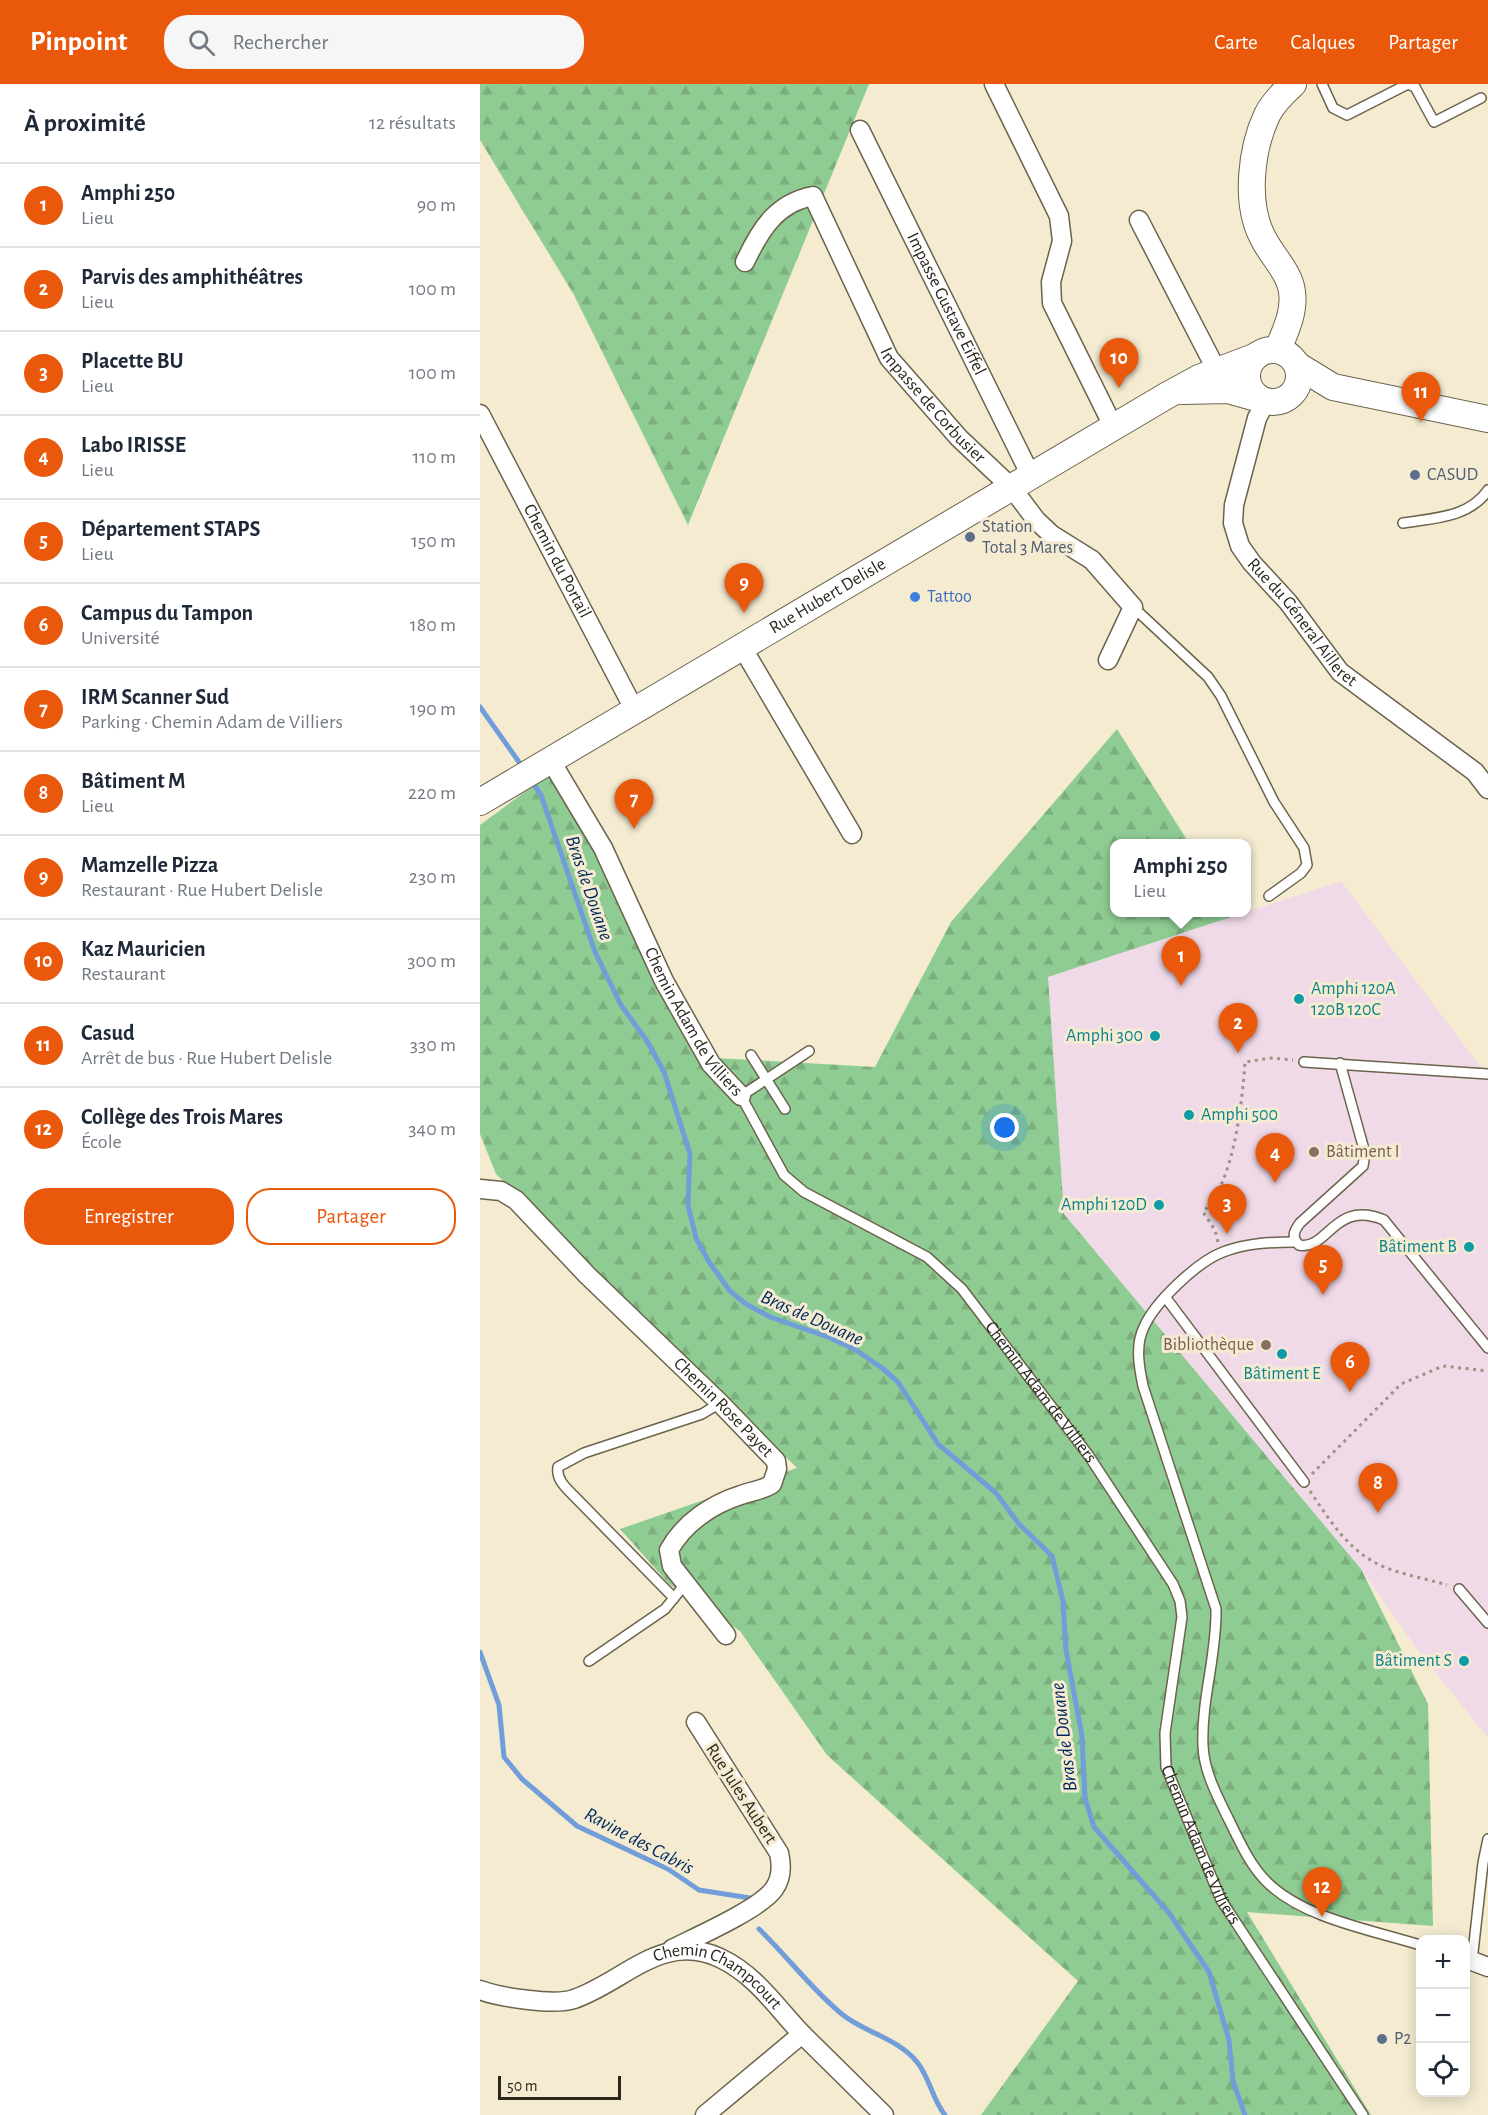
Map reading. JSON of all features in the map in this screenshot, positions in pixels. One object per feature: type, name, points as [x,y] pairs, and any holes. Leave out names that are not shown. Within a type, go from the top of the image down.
[{"type":"main road","points":[[1276,357],[1299,381],[1290,396],[1270,400],[1249,387],[1247,372],[1276,357],[1289,320],[1293,292],[1287,276],[1260,233],[1253,196],[1253,173],[1256,149],[1267,115],[1278,98],[1293,84]]},
{"type":"main road","name":"Rue Hubert Delisle","points":[[485,798],[1174,392],[1217,371],[1276,357]]},
{"type":"main road","points":[[1276,357],[1333,387],[1488,419]]},
{"type":"main road","points":[[1270,400],[1333,387]]},
{"type":"main road","name":"Rue Hubert Delisle","points":[[1174,392],[1228,390],[1270,400]]},
{"type":"street","points":[[994,84],[1059,216],[1062,241],[1051,282],[1052,303],[1114,428]]},
{"type":"street","name":"Impasse Gustave Eiffel","points":[[860,130],[1022,483]]},
{"type":"street","name":"Impasse de Corbusier","points":[[745,262],[762,226],[798,199],[813,196],[890,358],[959,438],[1022,483],[1036,520],[1052,535],[1092,560],[1133,607]]},
{"type":"street","points":[[1138,219],[1217,371]]},
{"type":"street","name":"Rue du Géneral Ailleret","points":[[1270,400],[1257,418],[1234,505],[1233,523],[1240,546],[1251,563],[1288,602],[1340,672],[1475,772],[1488,789]]},
{"type":"street","name":"Chemin du Portail","points":[[480,414],[634,709]]},
{"type":"street","points":[[1108,660],[1133,607]]},
{"type":"street","points":[[742,646],[852,834]]},
{"type":"street","name":"Chemin Adam de Villiers","points":[[546,763],[603,848],[664,981],[711,1065],[741,1096]]},
{"type":"street","name":"Chemin Rose Payet","points":[[480,1189],[501,1191],[516,1200],[587,1275],[720,1402],[772,1454],[776,1461],[776,1477],[766,1488],[713,1507],[675,1538],[669,1550],[668,1558],[726,1635]]},
{"type":"street","name":"Rue Jules Aubert","points":[[670,1950],[768,1896],[780,1876],[779,1853],[696,1722]]},
{"type":"street","name":"Chemin Champcourt","points":[[480,1989],[498,1997],[572,2000],[670,1950],[692,1951],[719,1957],[767,1993],[802,2034],[884,2115]]},
{"type":"street","points":[[705,2115],[802,2034]]},
{"type":"lane","points":[[1322,84],[1333,108],[1347,115],[1408,84],[1415,87],[1434,122],[1481,99]]},
{"type":"lane","points":[[1403,523],[1455,514],[1471,507],[1488,490]]},
{"type":"lane","points":[[1133,607],[1208,676],[1221,696],[1274,802],[1304,848],[1307,865],[1301,873],[1269,896]]},
{"type":"lane","points":[[741,1096],[809,1050]]},
{"type":"lane","points":[[751,1055],[785,1109]]},
{"type":"lane","points":[[1304,1062],[1488,1074]]},
{"type":"lane","points":[[1295,1242],[1294,1231],[1300,1222],[1363,1166],[1365,1153],[1340,1063]]},
{"type":"lane","name":"Chemin Adam de Villiers","points":[[741,1096],[784,1175],[804,1192],[927,1257],[962,1289],[1089,1456],[1173,1584],[1180,1601],[1182,1617],[1165,1733],[1166,1767],[1221,1900],[1364,2115]]},
{"type":"lane","points":[[1416,1944],[1307,1909],[1287,1899],[1265,1880],[1249,1859],[1215,1793],[1203,1748],[1203,1725],[1216,1631],[1216,1609],[1139,1366],[1144,1327],[1191,1271],[1221,1253],[1256,1243],[1295,1242],[1299,1245],[1309,1245],[1347,1216],[1359,1213],[1384,1220],[1488,1348]]},
{"type":"lane","points":[[1166,1298],[1304,1482]]},
{"type":"lane","points":[[674,1598],[567,1488],[557,1474],[558,1467],[584,1454],[702,1414],[720,1402]]},
{"type":"lane","points":[[589,1661],[665,1609],[686,1583]]},
{"type":"lane","points":[[1459,1589],[1488,1623]]},
{"type":"lane","points":[[1475,1963],[1488,1839]]},
{"type":"path","points":[[1221,1253],[1215,1230],[1203,1212],[1214,1202],[1234,1149],[1243,1097],[1245,1062],[1271,1058],[1304,1062]]},
{"type":"path","points":[[1459,1589],[1384,1567],[1365,1556],[1341,1536],[1304,1482],[1401,1384],[1443,1366],[1488,1371]]},
{"type":"shaded area","points":[[1341,881],[1488,1077],[1488,1738],[1420,1653],[1361,1569],[1064,1214],[1048,977],[1231,917],[1251,917],[1251,910]]},
{"type":"green space","points":[[480,84],[869,84],[688,525],[574,295],[480,140]]},
{"type":"green space","points":[[1117,729],[1186,839],[1110,839],[1110,917],[1231,917],[1048,977],[1064,1214],[1361,1569],[1428,1704],[1433,1926],[1247,1912],[1371,2115],[981,2115],[1078,1981],[827,1755],[740,1631],[669,1584],[620,1529],[797,1468],[496,1174],[480,1134],[480,825],[556,769],[716,1058],[875,1067],[951,922]]},
{"type":"waterway","name":"Bras de Douane","points":[[480,707],[524,769]]},
{"type":"waterway","name":"Bras de Douane","points":[[531,780],[541,795],[595,952],[621,1005],[647,1041],[664,1072],[690,1154],[688,1205],[696,1238],[709,1262],[730,1291],[746,1304],[770,1317],[828,1337],[856,1350],[882,1368],[898,1382],[938,1444],[996,1493],[1019,1524],[1052,1556],[1063,1601],[1066,1650],[1082,1736],[1085,1798],[1094,1827],[1169,1913],[1209,1972],[1229,2040],[1233,2081],[1245,2115]]},
{"type":"waterway","name":"Ravine des Cabris","points":[[480,1652],[499,1705],[504,1757],[522,1779],[577,1826],[668,1869],[699,1890],[750,1898]]},
{"type":"waterway","name":"Ravine des Cabris","points":[[759,1929],[843,2015],[910,2054],[921,2068],[945,2115]]},
{"type":"place","name":"Kaz Mauricien","points":[[1119,388]]},
{"type":"place","name":"Casud","points":[[1421,422]]},
{"type":"place","name":"CASUD","points":[[1415,475]]},
{"type":"place","name":"Station Total 3 Mares","points":[[970,537]]},
{"type":"place","name":"Tattoo","points":[[915,597]]},
{"type":"place","name":"Mamzelle Pizza","points":[[744,613]]},
{"type":"place","name":"IRM Scanner Sud","points":[[634,829]]},
{"type":"place","name":"Amphi 250","points":[[1181,986]]},
{"type":"place","name":"Amphi 120A 120B 120C","points":[[1299,999]]},
{"type":"place","name":"Amphi 300","points":[[1155,1036]]},
{"type":"place","name":"Parvis des amphithéâtres","points":[[1238,1053]]},
{"type":"place","name":"Amphi 500","points":[[1189,1115]]},
{"type":"place","name":"Bâtiment I","points":[[1314,1152]]},
{"type":"place","name":"Labo IRISSE","points":[[1275,1183]]},
{"type":"place","name":"Amphi 120D","points":[[1159,1205]]},
{"type":"place","name":"Placette BU","points":[[1227,1234]]},
{"type":"place","name":"Bâtiment B","points":[[1469,1247]]},
{"type":"place","name":"Département STAPS","points":[[1323,1295]]},
{"type":"place","name":"Bibliothèque","points":[[1266,1345]]},
{"type":"place","name":"Bâtiment E","points":[[1282,1354]]},
{"type":"place","name":"Campus du Tampon","points":[[1350,1392]]},
{"type":"place","name":"Bâtiment M","points":[[1378,1513]]},
{"type":"place","name":"Bâtiment S","points":[[1464,1661]]},
{"type":"place","name":"Collège des Trois Mares","points":[[1322,1917]]},
{"type":"place","name":"P2","points":[[1382,2039]]}]
